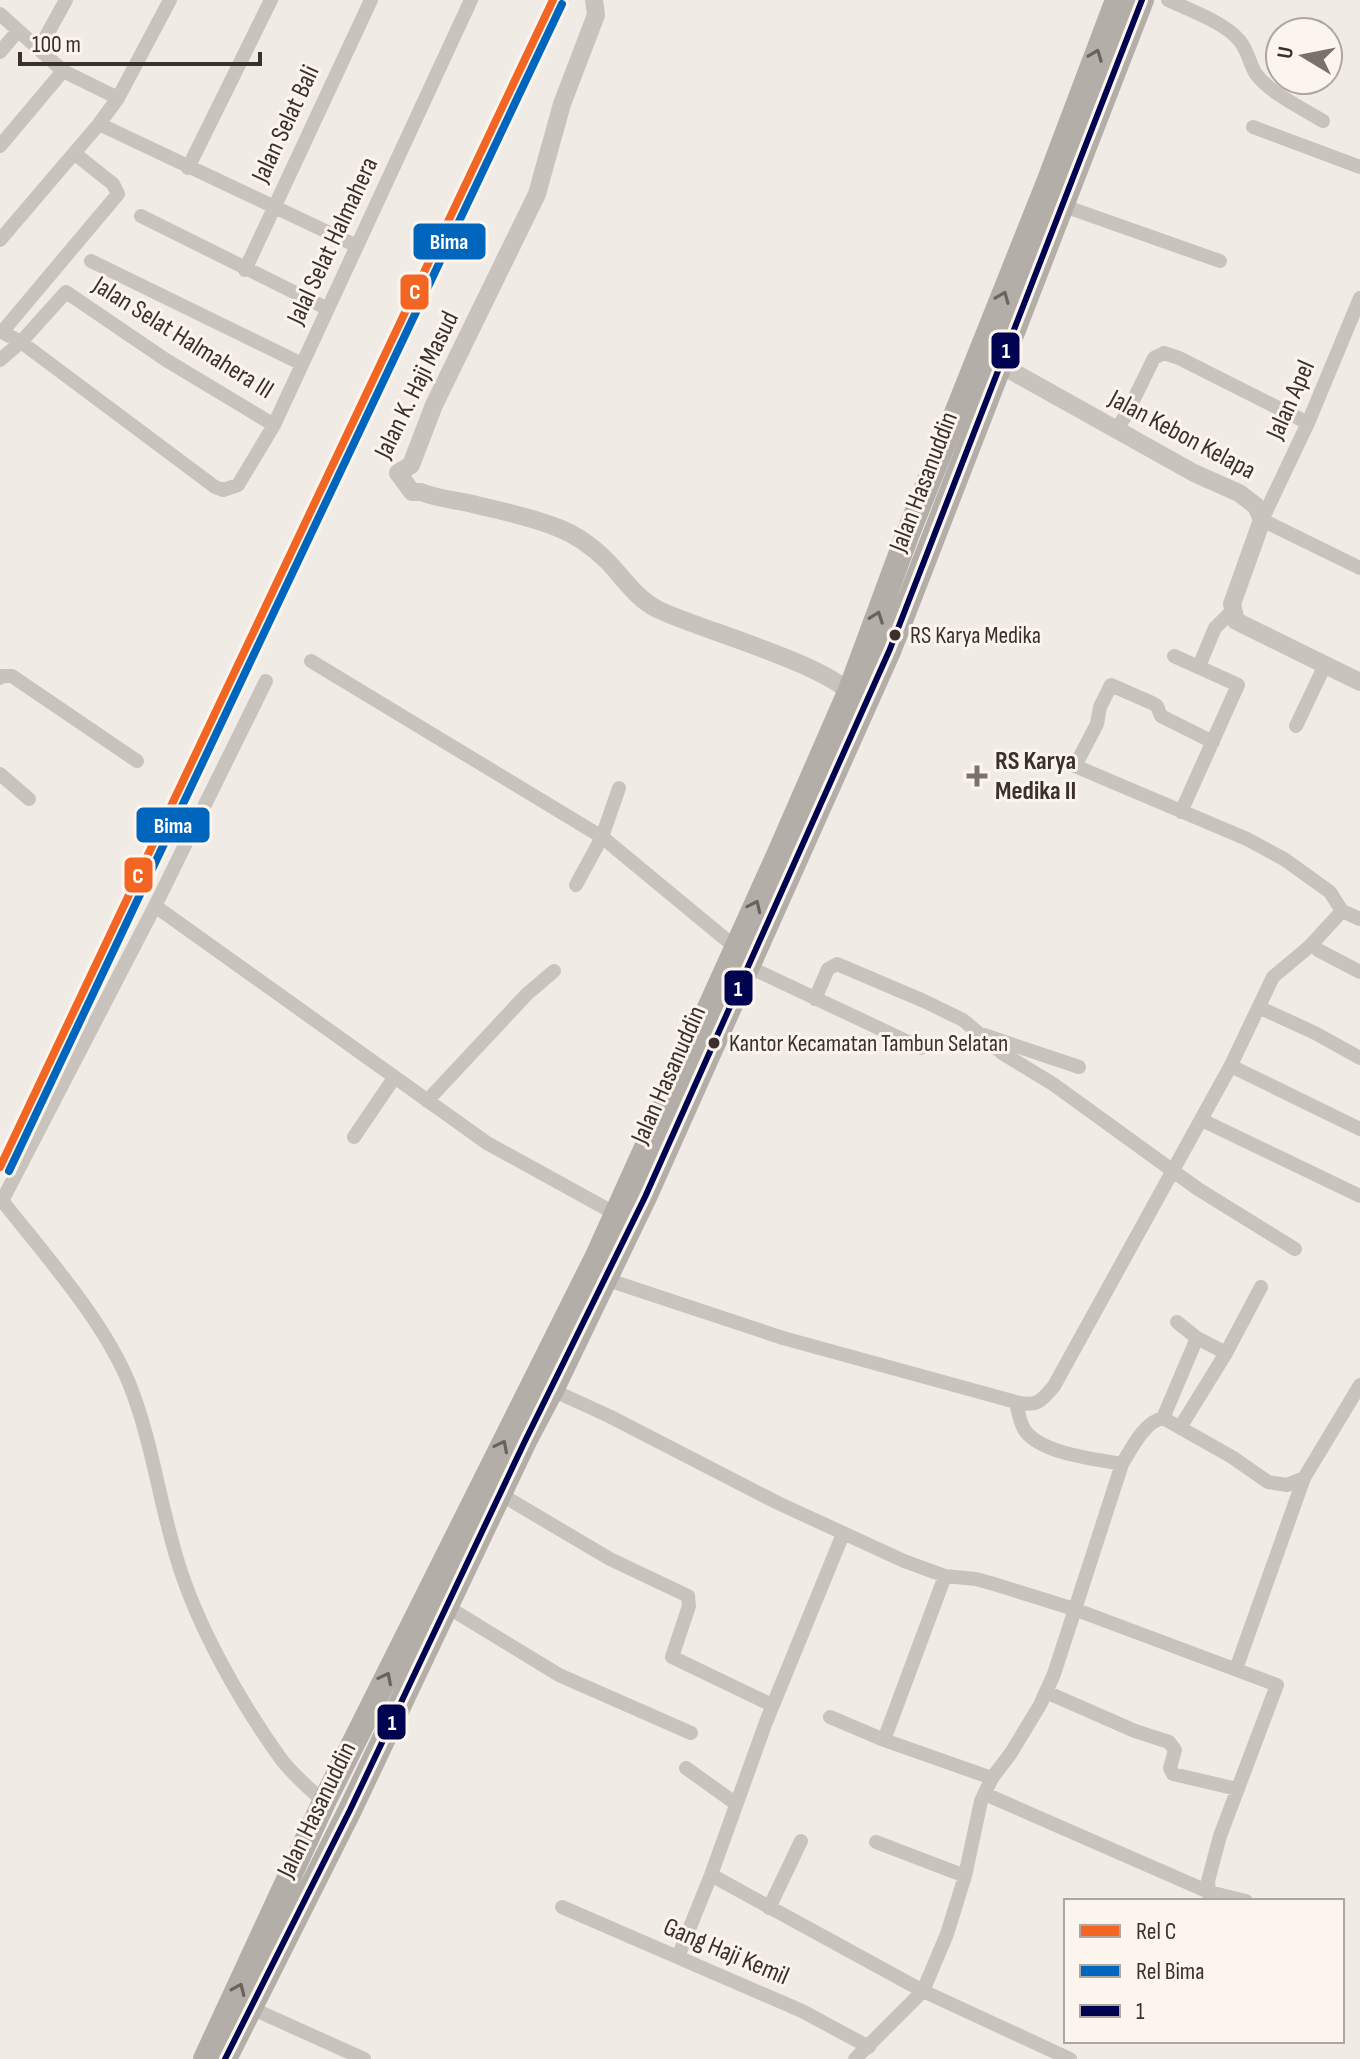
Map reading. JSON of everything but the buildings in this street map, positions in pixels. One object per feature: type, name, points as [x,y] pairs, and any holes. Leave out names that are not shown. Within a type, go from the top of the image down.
[{"type":"highway","name":"Jalan Hasanuddin","points":[[225,2059],[350,1810],[605,1279],[856,699],[890,649],[1117,0]]},
{"type":"highway","name":"Jalan Hasanuddin","points":[[990,360],[1061,205],[1142,0]]},
{"type":"highway","name":"Jalan Hasanuddin","points":[[205,2059],[324,1802],[742,957]]},
{"type":"street","points":[[39,49],[66,0]]},
{"type":"street","points":[[0,240],[118,98],[170,0]]},
{"type":"street","points":[[188,168],[271,0]]},
{"type":"street","name":"Jalan Selat Bali","points":[[245,270],[371,0]]},
{"type":"street","name":"Jalal Selat Halmahera","points":[[21,342],[215,487],[223,490],[238,485],[274,425],[471,0]]},
{"type":"street","name":"Jalan K. Haji Masud","points":[[594,0],[596,15],[562,104],[537,194],[434,405],[411,465],[398,473],[412,492],[509,512],[559,528],[579,538],[607,561],[627,585],[656,609],[809,669],[856,699]]},
{"type":"street","points":[[1168,0],[1238,38],[1257,74],[1275,90],[1323,121]]},
{"type":"street","points":[[0,14],[63,71],[118,98]]},
{"type":"street","points":[[0,52],[18,31]]},
{"type":"street","points":[[0,146],[63,71]]},
{"type":"street","points":[[99,124],[357,246]]},
{"type":"street","points":[[1253,127],[1360,167]]},
{"type":"street","points":[[0,360],[21,342],[1,331],[118,194],[113,184],[74,153]]},
{"type":"street","points":[[1061,205],[1220,261]]},
{"type":"street","points":[[141,216],[328,309]]},
{"type":"street","points":[[91,261],[302,364]]},
{"type":"street","name":"Jalan Selat Halmahera III","points":[[21,342],[66,292],[166,360],[274,425]]},
{"type":"street","name":"Jalan Apel","points":[[1262,520],[1308,423],[1360,298]]},
{"type":"street","points":[[1116,430],[1154,358],[1164,353],[1308,423]]},
{"type":"street","name":"Jalan Kebon Kelapa","points":[[990,360],[1194,473],[1239,493],[1256,506],[1262,520],[1232,611]]},
{"type":"street","points":[[1262,520],[1360,568]]},
{"type":"street","points":[[1199,666],[1215,628],[1232,611],[1236,621],[1244,626],[1360,682]]},
{"type":"street","points":[[1174,656],[1238,685],[1181,812]]},
{"type":"street","points":[[311,661],[602,837],[742,957],[815,999],[921,1048]]},
{"type":"street","points":[[1296,726],[1325,665]]},
{"type":"street","points":[[0,678],[12,676],[137,761]]},
{"type":"street","points":[[266,681],[155,906],[1,1200],[66,1281],[121,1367],[150,1445],[177,1559],[206,1634],[281,1759],[324,1802]]},
{"type":"street","points":[[1213,742],[1161,716],[1152,703],[1111,685],[1100,707],[1097,724],[1075,766],[1247,839],[1284,859],[1330,892],[1342,911],[1360,919]]},
{"type":"street","points":[[0,774],[29,799]]},
{"type":"street","points":[[576,885],[602,837],[619,788]]},
{"type":"street","points":[[155,906],[487,1143],[616,1214]]},
{"type":"street","points":[[605,1279],[783,1338],[1016,1402],[1031,1405],[1041,1402],[1054,1386],[1230,1067],[1273,977],[1310,946],[1342,911]]},
{"type":"street","points":[[1318,950],[1360,972]]},
{"type":"street","points":[[815,999],[828,969],[837,964],[963,1020],[1002,1053],[1053,1084],[1198,1189],[1295,1249]]},
{"type":"street","points":[[427,1101],[527,994],[554,971]]},
{"type":"street","points":[[1267,1011],[1360,1058]]},
{"type":"street","points":[[983,1035],[1079,1067]]},
{"type":"street","points":[[1237,1069],[1360,1129]]},
{"type":"street","points":[[354,1137],[394,1078]]},
{"type":"street","points":[[1208,1123],[1360,1196]]},
{"type":"street","points":[[1181,1426],[1226,1353],[1261,1287]]},
{"type":"street","points":[[1177,1322],[1197,1338],[1226,1353]]},
{"type":"street","points":[[1163,1418],[1197,1338]]},
{"type":"street","points":[[1236,1669],[1304,1478],[1360,1385]]},
{"type":"street","points":[[552,1390],[778,1503],[904,1561],[945,1576],[976,1579],[1074,1609],[1277,1685],[1237,1789],[1208,1881],[1210,1896]]},
{"type":"street","points":[[1016,1402],[1024,1430],[1038,1443],[1068,1453],[1122,1464]]},
{"type":"street","points":[[855,2059],[923,1991],[947,1934],[985,1794],[1046,1692],[1122,1464],[1149,1426],[1163,1418],[1181,1426],[1268,1482],[1287,1485],[1304,1478]]},
{"type":"street","points":[[500,1494],[610,1559],[688,1596],[689,1606],[672,1657],[772,1705]]},
{"type":"street","points":[[678,1957],[772,1705],[843,1534]]},
{"type":"street","points":[[884,1740],[945,1576]]},
{"type":"street","points":[[446,1606],[559,1675],[691,1733]]},
{"type":"street","points":[[1046,1692],[1135,1731],[1169,1742],[1175,1750],[1170,1768],[1173,1774],[1237,1789]]},
{"type":"street","points":[[830,1717],[884,1740],[992,1778]]},
{"type":"street","points":[[686,1768],[735,1803]]},
{"type":"street","points":[[985,1794],[1210,1896],[1232,1899]]},
{"type":"street","points":[[769,1908],[801,1841]]},
{"type":"street","points":[[876,1842],[965,1876]]},
{"type":"street","points":[[711,1875],[923,1991],[1070,2059]]},
{"type":"street","name":"Gang Haji Kemil","points":[[562,1907],[824,2021],[869,2047]]},
{"type":"street","points":[[251,2008],[333,2053],[364,2059]]},
{"type":"rail line","name":"C","points":[[0,1167],[553,0]]},
{"type":"rail line","name":"Bima","points":[[9,1171],[562,4]]},
{"type":"transit line","name":"1","points":[[225,2059],[350,1810],[645,1197],[890,649],[1142,0]]},
{"type":"place","name":"RS Karya Medika","points":[[895,635]]},
{"type":"place","name":"RS Karya Medika II","points":[[977,776]]},
{"type":"place","name":"Kantor Kecamatan Tambun Selatan","points":[[714,1043]]}]
